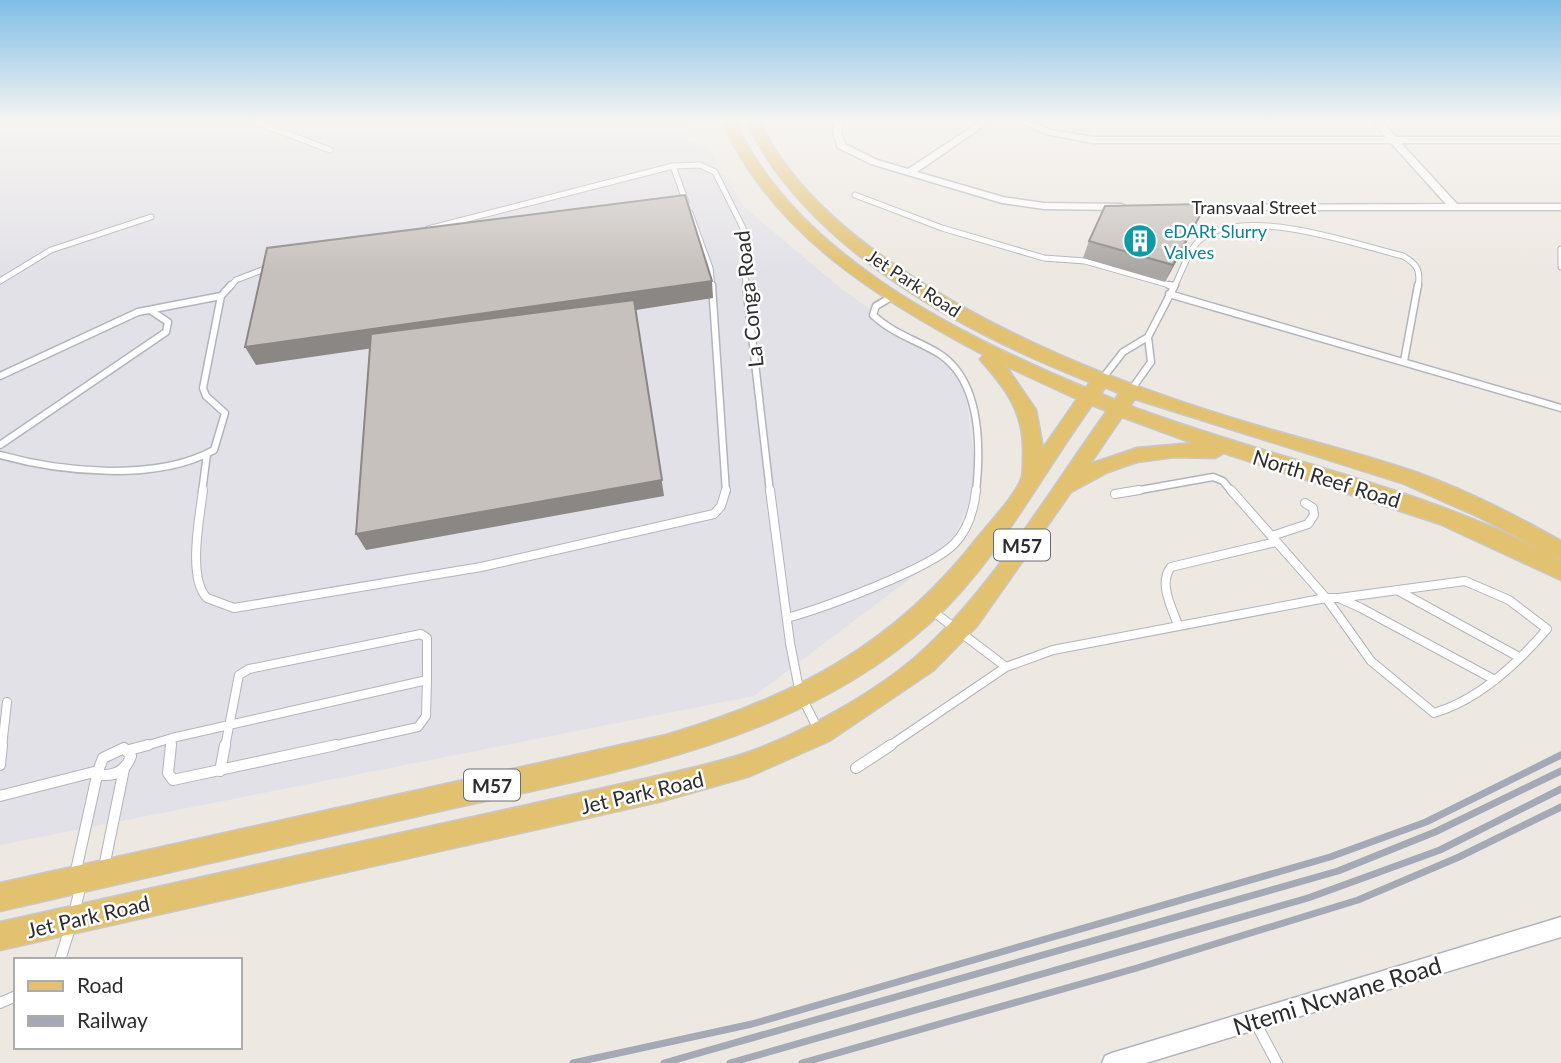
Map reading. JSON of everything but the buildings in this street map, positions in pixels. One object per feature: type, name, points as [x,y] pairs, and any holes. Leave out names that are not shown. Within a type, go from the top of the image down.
[{"type":"main road","name":"Jet Park Road","points":[[755,171],[780,205],[844,261],[894,296],[979,348],[1088,397]]},
{"type":"main road","name":"Jet Park Road","points":[[0,897],[666,747],[715,732],[800,694],[863,660],[950,589],[990,538],[1101,379],[970,319],[901,278],[845,237],[802,196],[782,171]]},
{"type":"main road","points":[[979,348],[1014,386],[1029,413],[1034,431],[1032,475]]},
{"type":"main road","name":"North Reef Road","points":[[1101,379],[1224,423],[1409,478],[1471,503],[1561,551]]},
{"type":"main road","name":"Jet Park Road","points":[[0,936],[663,788],[750,764],[820,733],[926,663],[959,630],[1006,569],[1131,390]]},
{"type":"main road","name":"North Reef Road","points":[[1088,397],[1248,454],[1437,513],[1496,536],[1561,571]]},
{"type":"main road","points":[[1060,491],[1112,461],[1146,452],[1191,449],[1248,454]]},
{"type":"street","points":[[902,171],[1024,204],[1132,207]]},
{"type":"street","points":[[909,173],[913,171]]},
{"type":"street","points":[[1420,171],[1454,207]]},
{"type":"street","name":"Transvaal Street","points":[[1182,207],[1561,207]]},
{"type":"street","name":"Ntemi Ncwane Road","points":[[1112,1063],[1561,927]]},
{"type":"lane","name":"La Conga Road","points":[[418,231],[655,171]]},
{"type":"lane","points":[[206,454],[196,574],[202,593],[215,604],[234,608],[481,567],[713,514],[721,506],[726,491],[717,323],[710,268],[675,171]]},
{"type":"lane","name":"La Conga Road","points":[[713,171],[743,228],[744,265],[758,400],[787,618],[800,694],[820,733]]},
{"type":"lane","points":[[855,195],[942,228],[1019,251],[1055,260],[1085,261],[1173,286]]},
{"type":"lane","points":[[0,281],[51,250],[151,217]]},
{"type":"lane","points":[[1131,390],[1151,362],[1148,337],[1199,240],[1214,233],[1248,227],[1286,228],[1403,256],[1415,263],[1420,273],[1404,361]]},
{"type":"lane","points":[[1561,250],[1561,267]]},
{"type":"lane","points":[[0,455],[96,474],[126,472],[206,454],[218,444],[225,414],[218,404],[206,397],[203,388],[221,296],[236,280],[274,266]]},
{"type":"lane","points":[[1169,294],[1561,408]]},
{"type":"lane","points":[[0,376],[149,309],[221,296]]},
{"type":"lane","points":[[787,618],[826,607],[942,555],[955,544],[970,516],[979,475],[967,382],[937,351],[876,318],[874,309],[894,296]]},
{"type":"lane","points":[[0,445],[166,332],[169,328],[163,316],[149,309]]},
{"type":"lane","points":[[1101,379],[1123,352],[1148,337]]},
{"type":"lane","points":[[856,768],[1006,667],[1053,650],[1326,598],[1465,581],[1484,587],[1535,617],[1547,629],[1494,680],[1444,711],[1434,713],[1371,661],[1326,598],[1238,494],[1213,477],[1115,494]]},
{"type":"lane","points":[[1178,625],[1165,587],[1166,573],[1171,567],[1274,539],[1308,524],[1314,515],[1313,508],[1305,503]]},
{"type":"lane","points":[[1396,590],[1519,657]]},
{"type":"lane","points":[[1339,598],[1494,680]]},
{"type":"lane","points":[[928,608],[1006,667]]},
{"type":"lane","points":[[172,738],[169,778],[173,780],[220,771],[418,727],[426,716],[427,638],[421,634],[249,669],[239,675],[220,771]]},
{"type":"lane","points":[[87,876],[99,771],[102,758],[108,752],[124,748],[129,750],[230,723],[428,680]]},
{"type":"lane","points":[[0,765],[7,702]]},
{"type":"lane","points":[[61,958],[124,769],[129,762],[129,750]]},
{"type":"lane","points":[[0,796],[99,771],[109,776],[124,769]]},
{"type":"lane","points":[[1254,1020],[1277,1063]]},
{"type":"shaded area","points":[[0,171],[722,171],[744,207],[844,291],[963,375],[978,485],[947,551],[754,696],[0,845]]},
{"type":"railway","points":[[573,1063],[752,1024],[1330,857],[1426,822],[1561,755]]},
{"type":"railway","points":[[664,1063],[1338,871],[1435,832],[1561,771]]},
{"type":"railway","points":[[730,1063],[1308,898],[1440,850],[1561,789]]},
{"type":"railway","points":[[802,1063],[1137,968],[1358,900],[1459,857],[1561,807]]},
{"type":"place","name":"eDARt Slurry Valves","points":[[1140,241]]}]
